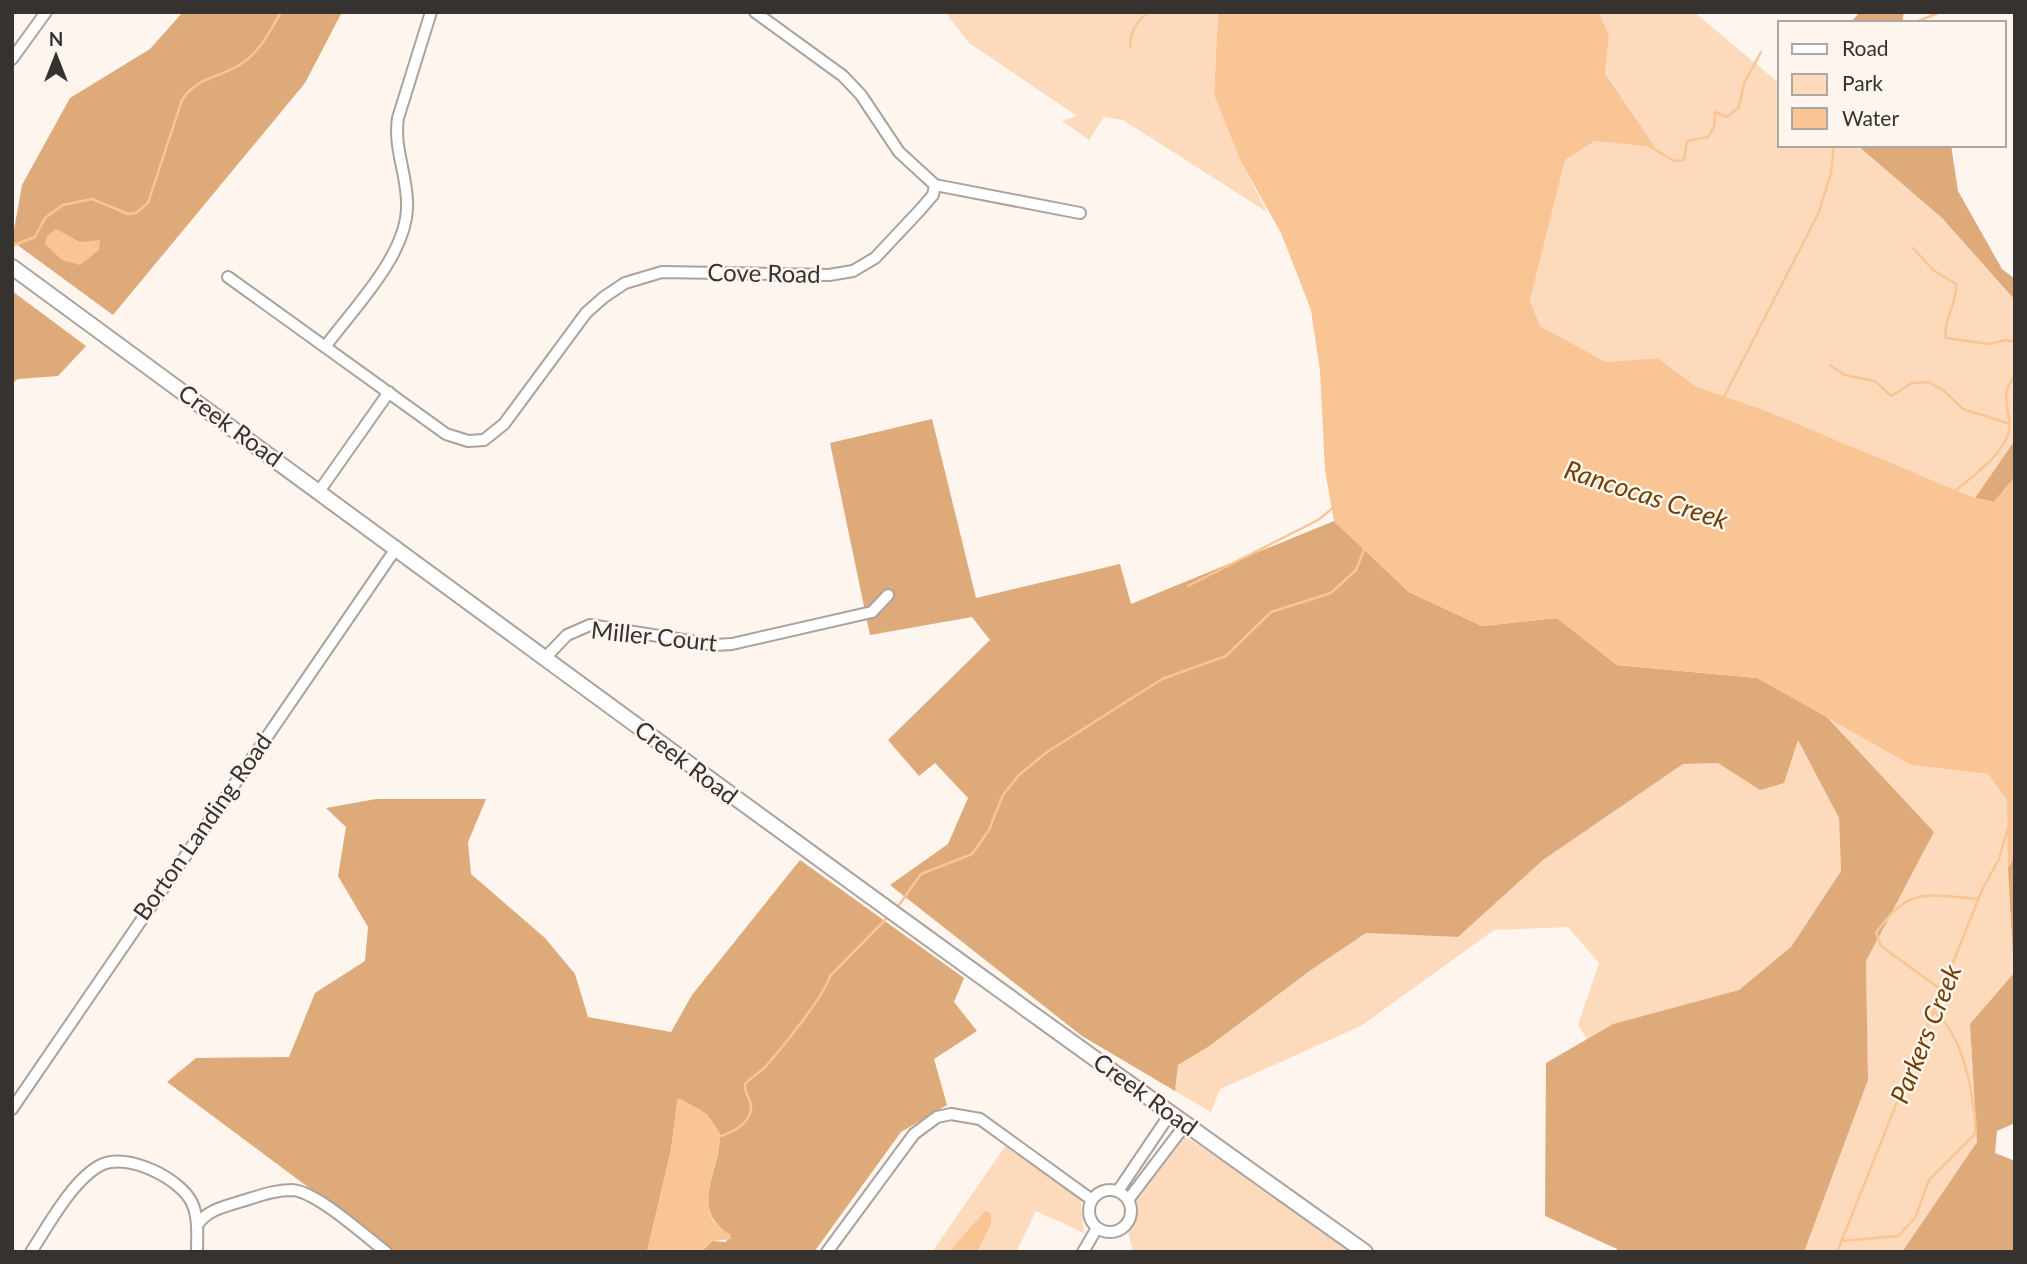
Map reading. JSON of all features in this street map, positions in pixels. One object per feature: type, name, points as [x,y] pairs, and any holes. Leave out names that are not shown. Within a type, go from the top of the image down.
[{"type":"main road","name":"Creek Road","points":[[12,267],[320,490],[723,792],[1365,1252]]},
{"type":"street","points":[[12,60],[46,12]]},
{"type":"street","points":[[325,347],[381,271],[403,235],[408,208],[395,136],[398,118],[431,12]]},
{"type":"street","points":[[755,12],[843,76],[861,95],[899,152],[934,185],[1080,213]]},
{"type":"street","name":"Cove Road","points":[[228,277],[446,434],[468,441],[484,440],[504,424],[586,313],[604,296],[625,283],[662,272],[829,275],[853,271],[875,258],[911,220],[933,195],[934,185]]},
{"type":"street","points":[[320,490],[389,392]]},
{"type":"street","name":"Borton Landing Road","points":[[12,1110],[397,547]]},
{"type":"street","name":"Miller Court","points":[[545,658],[567,635],[590,625],[715,645],[732,644],[872,612],[888,594]]},
{"type":"street","points":[[827,1252],[914,1134],[937,1117],[951,1114],[980,1119],[1092,1200]]},
{"type":"street","points":[[1118,1191],[1170,1114]]},
{"type":"street","points":[[1128,1200],[1185,1125]]},
{"type":"street","points":[[31,1252],[75,1187],[103,1164],[123,1161],[155,1171],[181,1190],[192,1203],[198,1224],[197,1252]]},
{"type":"street","points":[[198,1224],[209,1213],[218,1209],[273,1191],[294,1190],[325,1206],[386,1252]]},
{"type":"street","points":[[1102,1191],[1118,1191],[1128,1200],[1131,1214],[1125,1226],[1112,1232],[1097,1228],[1089,1213],[1092,1200],[1102,1191]]},
{"type":"street","points":[[1083,1252],[1097,1228]]},
{"type":"green space","points":[[945,12],[1218,12],[1214,95],[1240,160],[1267,212],[1123,120],[1104,117],[1089,140],[1062,121],[1077,116],[969,43]]},
{"type":"green space","points":[[1598,12],[1694,12],[1778,82],[1778,147],[1859,147],[1942,218],[2015,300],[2015,440],[1975,498],[1764,410],[1697,387],[1658,358],[1606,362],[1540,326],[1530,300],[1565,160],[1595,141],[1654,146],[1605,72],[1609,34]]},
{"type":"green space","points":[[1824,714],[1911,765],[1988,774],[2007,800],[2014,973],[1970,1024],[1977,1142],[1902,1252],[1804,1252],[1868,1080],[1866,961],[1934,832]]},
{"type":"green space","points":[[1798,739],[1839,818],[1841,871],[1791,947],[1739,990],[1613,1024],[1587,1039],[1578,1025],[1599,963],[1568,927],[1494,930],[1361,1026],[1220,1089],[1211,1112],[1175,1091],[1178,1065],[1208,1047],[1311,970],[1366,933],[1458,937],[1543,860],[1683,764],[1718,763],[1760,790]]},
{"type":"green space","points":[[1184,1136],[1365,1252],[1133,1252],[1128,1231],[1134,1220],[1136,1200]]},
{"type":"green space","points":[[1006,1145],[1080,1197],[1084,1233],[1036,1211],[1016,1252],[932,1252]]},
{"type":"shaded area","points":[[183,12],[342,12],[305,83],[113,315],[12,241],[22,185],[70,98],[150,49]]},
{"type":"shaded area","points":[[1860,12],[1904,12],[1902,21],[1852,21]]},
{"type":"shaded area","points":[[1859,147],[1951,147],[1958,191],[2002,269],[2015,279],[2015,300],[1942,218]]},
{"type":"shaded area","points":[[12,291],[86,346],[58,376],[18,379],[12,383]]},
{"type":"shaded area","points":[[932,419],[976,598],[1120,564],[1131,604],[1334,521],[1409,592],[1482,626],[1557,618],[1617,665],[1757,678],[1824,714],[1934,832],[1866,961],[1868,1080],[1804,1252],[1617,1252],[1617,1249],[1545,1216],[1546,1063],[1613,1024],[1739,990],[1791,947],[1841,871],[1839,818],[1798,740],[1784,783],[1760,790],[1718,763],[1683,764],[1543,860],[1458,937],[1366,933],[1311,970],[1208,1047],[1178,1065],[1175,1091],[1082,1036],[890,885],[948,844],[968,798],[935,763],[919,776],[888,740],[990,640],[972,617],[870,635],[830,443]]},
{"type":"shaded area","points":[[2015,440],[2015,477],[1994,502],[1975,498]]},
{"type":"shaded area","points":[[376,799],[486,799],[468,842],[471,874],[545,938],[575,974],[588,1017],[671,1032],[692,995],[800,860],[964,978],[954,1002],[977,1031],[934,1059],[947,1105],[901,1132],[814,1252],[701,1252],[712,1241],[726,1242],[730,1235],[717,1224],[710,1213],[708,1201],[720,1134],[700,1110],[678,1099],[671,1150],[647,1252],[395,1252],[167,1082],[196,1058],[289,1057],[315,993],[365,961],[368,927],[338,876],[346,827],[326,808]]},
{"type":"shaded area","points":[[2015,855],[2015,1123],[1997,1131],[1995,1153],[2015,1161],[2015,1252],[1902,1252],[1977,1142],[1970,1024],[2014,973],[2008,868]]},
{"type":"water","name":"Rancocas Creek","points":[[1218,12],[1598,12],[1609,34],[1605,73],[1655,147],[1595,141],[1565,160],[1530,300],[1540,326],[1606,362],[1658,358],[1697,387],[1764,410],[1975,498],[1994,502],[2015,477],[2015,855],[2008,868],[2007,800],[1988,774],[1911,765],[1757,678],[1617,665],[1557,618],[1482,626],[1409,592],[1334,521],[1325,470],[1320,371],[1311,310],[1281,233],[1240,160],[1214,95]]},
{"type":"water","points":[[56,229],[80,242],[100,240],[99,250],[80,265],[62,260],[45,244],[47,236]]},
{"type":"water","points":[[681,1099],[707,1114],[720,1133],[708,1195],[709,1206],[713,1220],[732,1239],[712,1241],[701,1252],[647,1252],[671,1150],[677,1100]]},
{"type":"water","points":[[985,1211],[991,1213],[991,1224],[977,1252],[949,1252]]},
{"type":"waterway","points":[[12,246],[35,237],[45,218],[63,205],[92,199],[128,214],[136,213],[148,203],[182,100],[195,86],[233,69],[248,59],[264,41],[281,12]]},
{"type":"waterway","points":[[1130,47],[1135,27],[1149,12]]},
{"type":"waterway","points":[[1918,21],[1941,12]]},
{"type":"waterway","points":[[1649,146],[1674,161],[1684,160],[1687,141],[1708,137],[1714,127],[1715,112],[1727,117],[1739,107],[1744,83],[1761,52]]},
{"type":"waterway","points":[[1724,397],[1819,212],[1831,173],[1834,147]]},
{"type":"waterway","points":[[1913,248],[1933,270],[1956,284],[1955,298],[1946,325],[1946,338],[1989,344],[2006,340],[2015,342]]},
{"type":"waterway","points":[[1830,365],[1845,375],[1875,381],[1891,396],[1912,383],[1928,382],[1943,390],[1963,409],[2007,423]]},
{"type":"waterway","points":[[1954,492],[1984,467],[2003,445],[2009,429],[2007,392],[2015,377]]},
{"type":"waterway","points":[[1188,586],[1318,520],[1333,508]]},
{"type":"waterway","points":[[899,905],[921,874],[972,854],[989,830],[1003,795],[1019,775],[1047,752],[1162,679],[1226,656],[1271,612],[1331,593],[1356,570],[1365,547]]},
{"type":"waterway","name":"Parkers Creek","points":[[1837,1252],[1982,890],[1999,859],[2008,828]]},
{"type":"waterway","points":[[1943,991],[1881,946],[1876,933],[1898,907],[1920,897],[1978,899]]},
{"type":"waterway","points":[[717,1137],[736,1129],[746,1120],[751,1108],[745,1084],[766,1066],[792,1035],[820,996],[830,976],[888,917]]},
{"type":"waterway","points":[[1841,1241],[1898,1236],[1915,1218],[1929,1180],[1976,1133],[1966,1067],[1953,1035],[1934,1011]]}]
